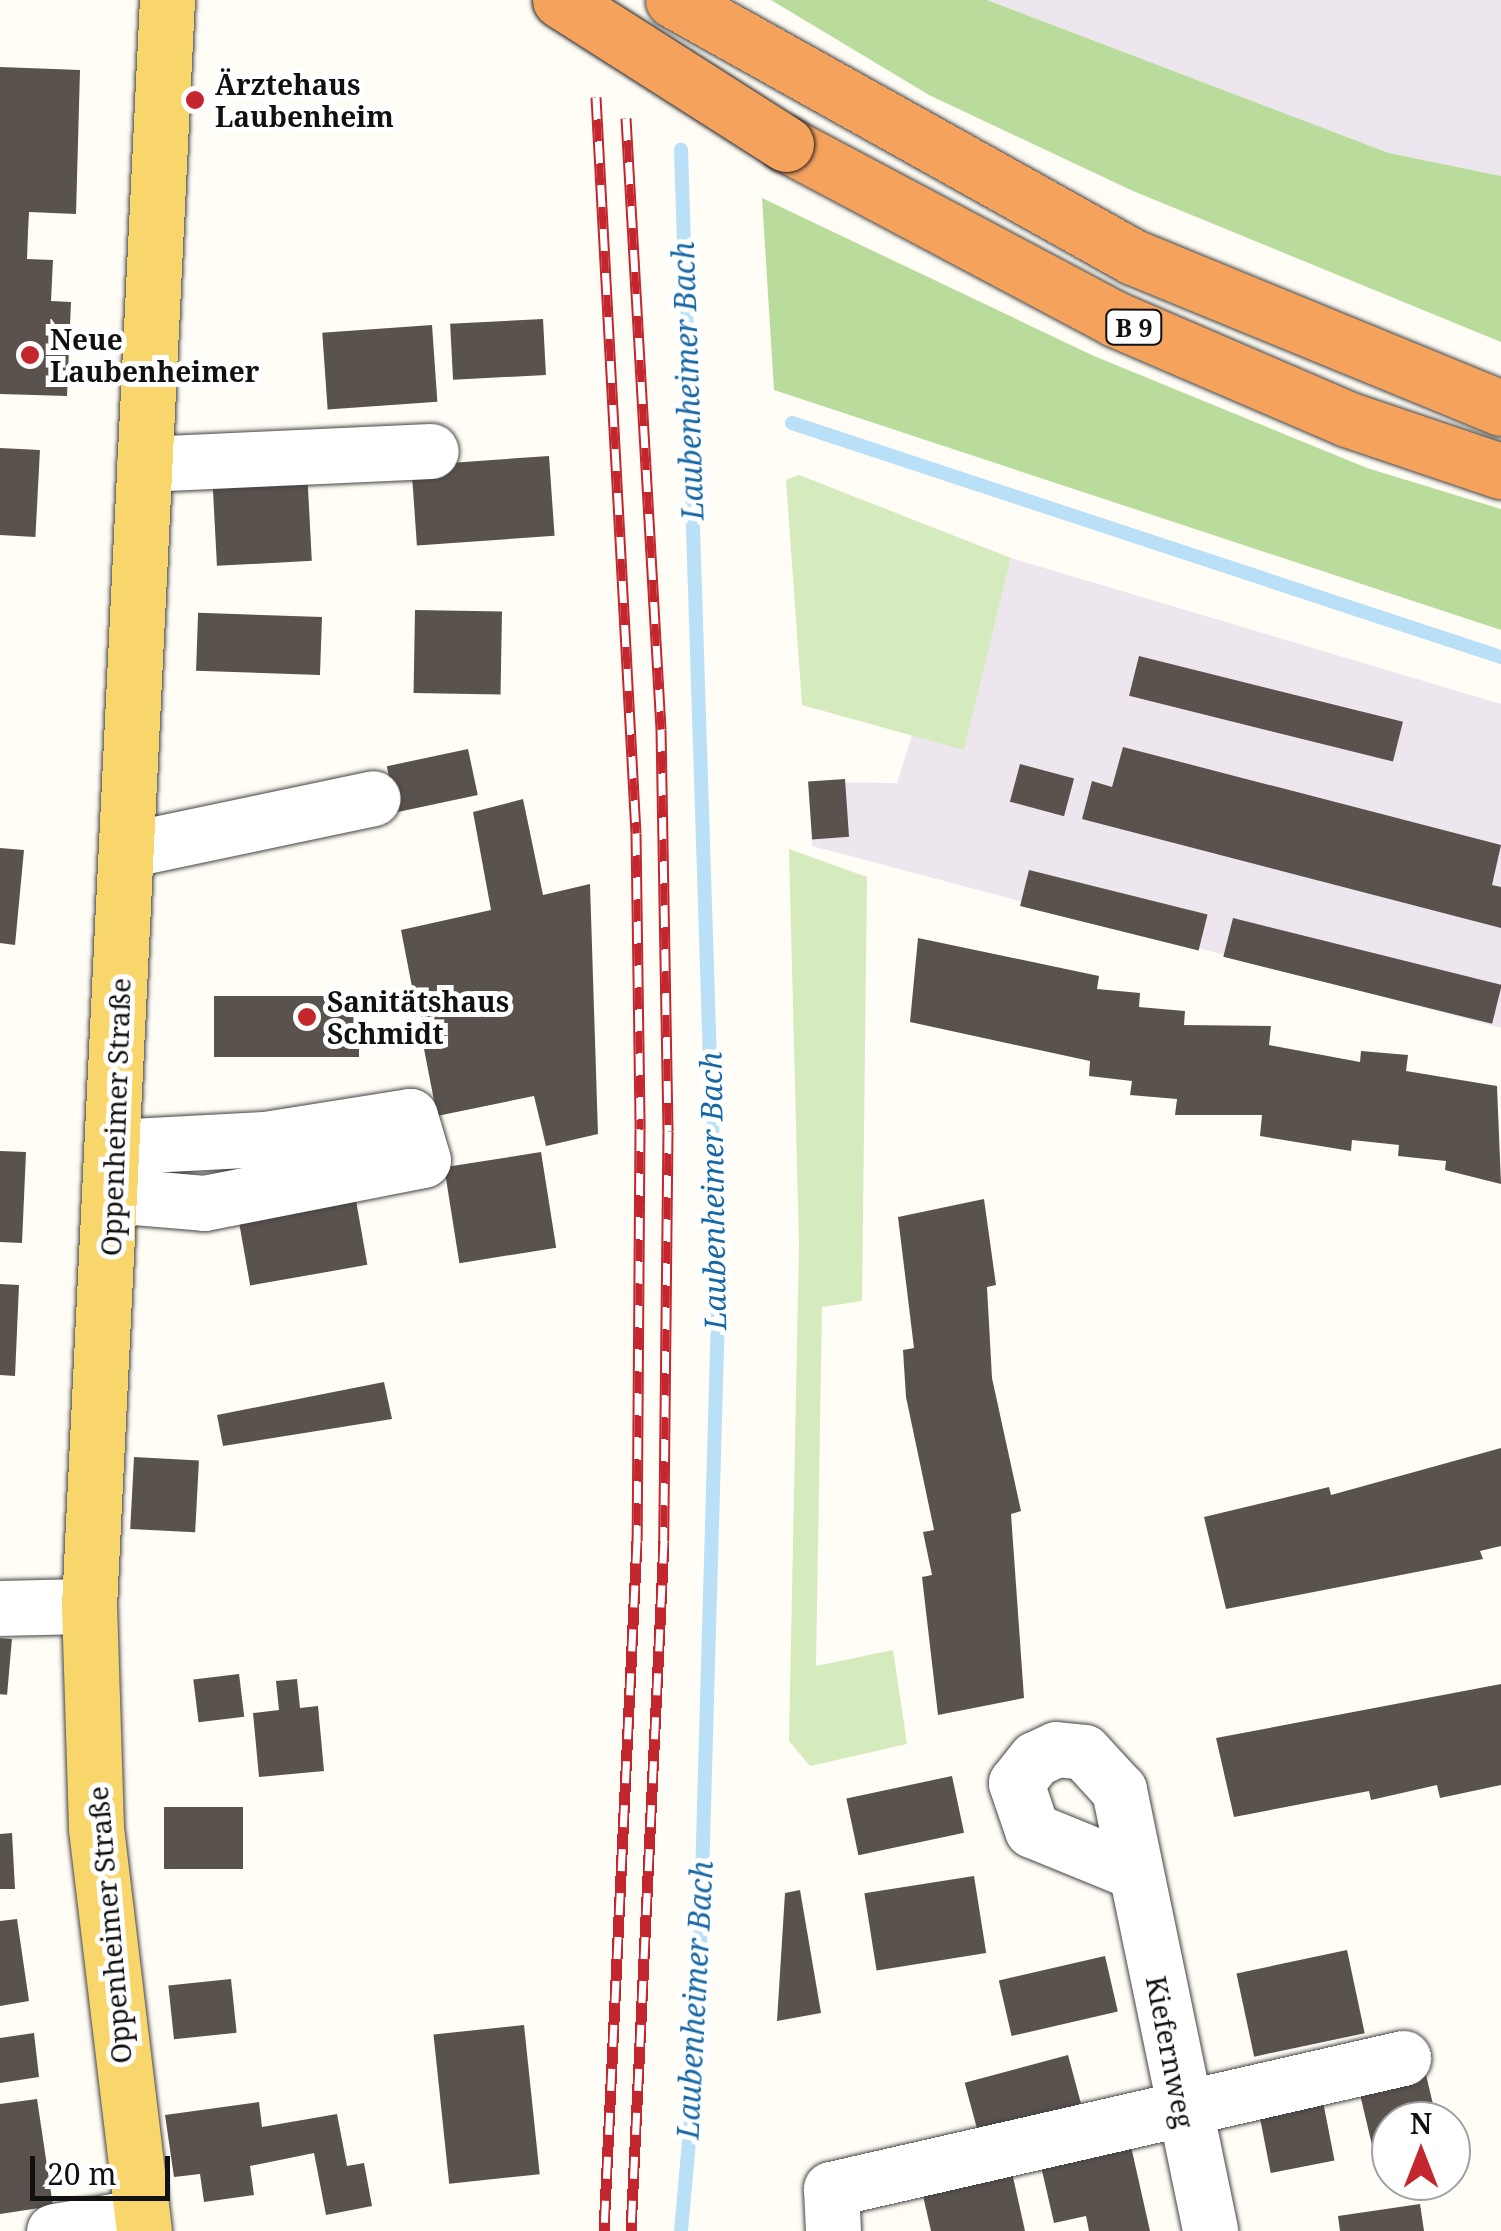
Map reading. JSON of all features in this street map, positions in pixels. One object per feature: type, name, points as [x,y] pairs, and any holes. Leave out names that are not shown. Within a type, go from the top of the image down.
[{"type":"highway","name":"B 9","points":[[560,0],[786,144],[1115,319],[1347,419],[1501,471]]},
{"type":"highway","name":"B 9","points":[[674,0],[821,88],[1134,257],[1501,408]]},
{"type":"main road","name":"Oppenheimer Straße","points":[[143,2224],[96,1827],[89,1606],[167,0]]},
{"type":"street","points":[[144,464],[431,451]]},
{"type":"street","points":[[126,850],[374,798]]},
{"type":"street","points":[[0,1608],[89,1606]]},
{"type":"street","name":"Kiefernweg","points":[[1136,1872],[1181,2112],[1210,2231]]},
{"type":"street","points":[[832,2231],[831,2189],[1181,2112],[1403,2058]]},
{"type":"street","points":[[54,2231],[143,2224]]},
{"type":"shaded area","points":[[987,0],[1501,0],[1501,176],[1389,153]]},
{"type":"shaded area","points":[[1011,558],[1501,704],[1501,1028],[812,846],[808,782],[897,783],[912,735],[964,749]]},
{"type":"green space","points":[[771,0],[987,0],[1389,153],[1501,176],[1501,342],[1133,191],[929,95]]},
{"type":"green space","points":[[762,198],[1094,356],[1367,468],[1501,509],[1501,630],[774,390]]},
{"type":"green space","points":[[799,475],[1011,558],[964,750],[802,705],[786,480]]},
{"type":"green space","points":[[789,849],[867,877],[862,1301],[822,1307],[816,1666],[893,1650],[907,1744],[810,1766],[789,1741],[799,1245]]},
{"type":"building","points":[[0,67],[80,70],[76,214],[29,212],[28,232],[27,259],[53,260],[51,301],[71,302],[67,396],[0,394]]},
{"type":"building","points":[[543,319],[546,375],[453,380],[450,324]]},
{"type":"building","points":[[432,325],[437,402],[328,409],[322,333]]},
{"type":"building","points":[[0,448],[40,450],[35,537],[0,535]]},
{"type":"building","points":[[549,456],[555,536],[417,545],[411,466]]},
{"type":"building","points":[[307,469],[312,561],[217,566],[212,474]]},
{"type":"building","points":[[415,610],[502,612],[501,695],[414,693]]},
{"type":"building","points":[[198,613],[322,617],[320,675],[196,671]]},
{"type":"building","points":[[1139,656],[1403,722],[1393,762],[1129,696]]},
{"type":"building","points":[[1123,747],[1501,845],[1492,885],[1501,887],[1501,928],[1082,819],[1092,781],[1112,787]]},
{"type":"building","points":[[468,749],[478,795],[397,812],[387,766]]},
{"type":"building","points":[[1020,764],[1074,778],[1064,816],[1010,802]]},
{"type":"building","points":[[845,779],[849,837],[812,839],[808,782]]},
{"type":"building","points":[[523,799],[543,895],[590,884],[598,1134],[546,1146],[534,1096],[437,1116],[401,930],[491,910],[473,812]]},
{"type":"building","points":[[0,848],[24,850],[15,945],[0,943]]},
{"type":"building","points":[[1029,870],[1208,915],[1199,950],[1020,906]]},
{"type":"building","points":[[1233,918],[1501,985],[1492,1024],[1223,957]]},
{"type":"building","points":[[918,938],[1099,976],[1097,989],[1140,993],[1139,1007],[1185,1011],[1184,1025],[1271,1026],[1269,1045],[1360,1062],[1361,1051],[1408,1055],[1406,1071],[1497,1086],[1501,1184],[1445,1170],[1446,1161],[1398,1156],[1399,1145],[1352,1140],[1351,1151],[1260,1136],[1262,1115],[1175,1115],[1177,1099],[1130,1095],[1132,1081],[1089,1076],[1090,1061],[910,1022]]},
{"type":"building","points":[[214,996],[359,996],[359,1057],[214,1057]]},
{"type":"building","points":[[0,1151],[26,1152],[22,1243],[0,1242]]},
{"type":"building","points":[[541,1152],[556,1248],[459,1263],[444,1167]]},
{"type":"building","points":[[354,1189],[367,1265],[250,1285],[237,1210]]},
{"type":"building","points":[[984,1199],[996,1285],[987,1287],[992,1378],[1021,1511],[1011,1514],[1024,1698],[938,1715],[922,1577],[932,1575],[923,1532],[934,1530],[906,1397],[903,1350],[914,1348],[898,1217]]},
{"type":"building","points":[[0,1284],[19,1285],[15,1376],[0,1375]]},
{"type":"building","points":[[384,1382],[392,1419],[223,1446],[217,1415]]},
{"type":"building","points":[[1501,1448],[1501,1546],[1480,1551],[1483,1559],[1226,1609],[1204,1517],[1329,1487],[1331,1495]]},
{"type":"building","points":[[134,1457],[199,1460],[195,1532],[130,1529]]},
{"type":"building","points":[[0,1638],[12,1639],[7,1695],[0,1694]]},
{"type":"building","points":[[239,1674],[244,1717],[199,1722],[193,1680]]},
{"type":"building","points":[[297,1679],[300,1708],[318,1706],[324,1771],[259,1777],[253,1713],[279,1710],[276,1681]]},
{"type":"building","points":[[1501,1684],[1501,1785],[1440,1798],[1437,1785],[1371,1800],[1369,1791],[1234,1817],[1216,1738]]},
{"type":"building","points":[[952,1776],[964,1833],[858,1855],[846,1798]]},
{"type":"building","points":[[164,1807],[243,1807],[243,1869],[164,1869]]},
{"type":"building","points":[[12,1833],[15,1889],[0,1889],[0,1834]]},
{"type":"building","points":[[974,1876],[986,1953],[877,1970],[864,1893]]},
{"type":"building","points":[[800,1890],[821,2013],[777,2021],[785,1893]]},
{"type":"building","points":[[17,1919],[29,2001],[0,2006],[0,1921]]},
{"type":"building","points":[[1347,1950],[1365,2033],[1254,2057],[1236,1973]]},
{"type":"building","points":[[1105,1956],[1118,2012],[1012,2036],[999,1981]]},
{"type":"building","points":[[231,1979],[237,2033],[174,2039],[168,1986]]},
{"type":"building","points":[[524,2025],[540,2174],[449,2184],[433,2035]]},
{"type":"building","points":[[34,2033],[39,2077],[0,2083],[0,2038]]},
{"type":"building","points":[[1068,2055],[1082,2107],[979,2135],[965,2083]]},
{"type":"building","points":[[1422,2058],[1432,2101],[1371,2101],[1371,2141],[1355,2073]]},
{"type":"building","points":[[1320,2086],[1335,2161],[1271,2173],[1256,2098]]},
{"type":"building","points":[[37,2099],[53,2206],[0,2214],[0,2104]]},
{"type":"building","points":[[259,2102],[262,2127],[337,2114],[347,2166],[364,2163],[372,2206],[326,2215],[314,2153],[250,2166],[254,2195],[204,2202],[200,2174],[174,2177],[165,2115]]},
{"type":"building","points":[[1128,2133],[1150,2231],[1089,2231],[1086,2216],[1054,2223],[1038,2153]]},
{"type":"building","points":[[1009,2159],[1025,2231],[931,2231],[919,2178]]},
{"type":"building","points":[[1420,2204],[1424,2231],[1340,2231],[1338,2216]]},
{"type":"waterway","name":"Laubenheimer Bach","points":[[681,150],[718,1314],[697,2052],[681,2231]]},
{"type":"waterway","points":[[792,423],[1501,657]]},
{"type":"railway","points":[[596,97],[636,833],[640,1129],[637,1541],[604,2231]]},
{"type":"railway","points":[[626,118],[661,729],[668,1131],[664,1541],[631,2231]]},
{"type":"place","name":"Ärztehaus Laubenheim","points":[[195,100]]},
{"type":"place","name":"Neue Laubenheimer","points":[[30,355]]},
{"type":"place","name":"Sanitätshaus Schmidt","points":[[307,1017]]}]
